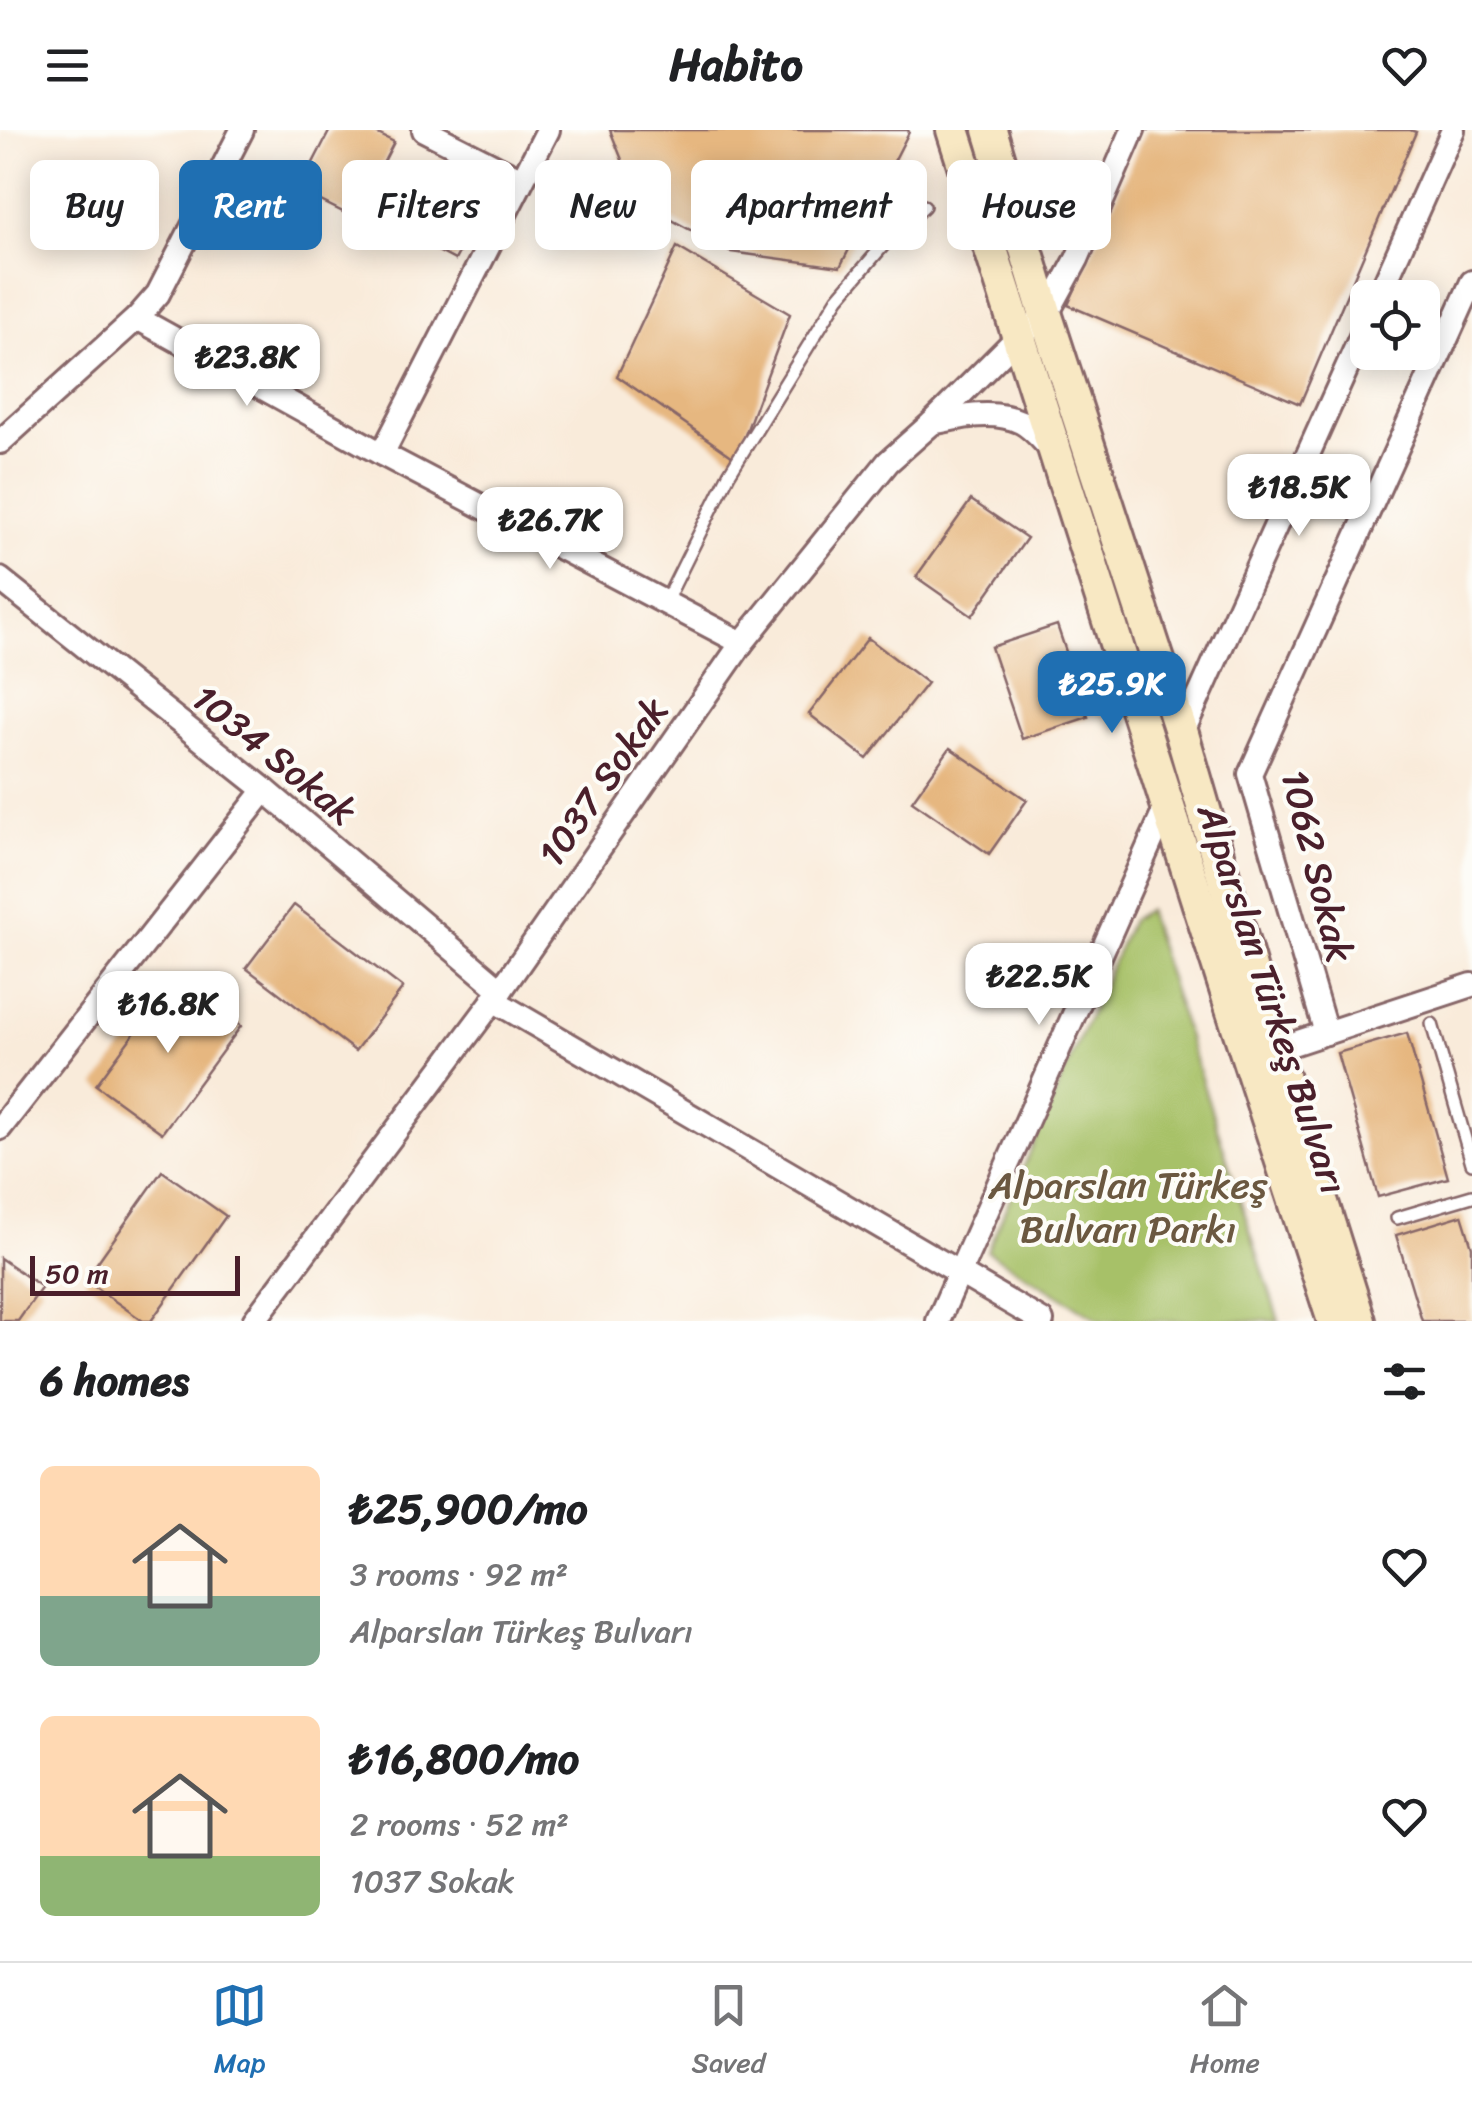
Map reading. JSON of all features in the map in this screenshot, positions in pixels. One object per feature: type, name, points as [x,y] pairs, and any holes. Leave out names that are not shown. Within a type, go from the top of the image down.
[{"type":"main road","name":"Alparslan Türkeş Bulvarı","points":[[953,130],[1334,1321]]},
{"type":"main road","name":"Alparslan Türkeş Bulvarı","points":[[990,130],[1182,734],[1358,1321]]},
{"type":"street","points":[[0,442],[137,318],[158,294],[242,130]]},
{"type":"street","points":[[424,130],[522,180]]},
{"type":"street","points":[[382,454],[548,130]]},
{"type":"street","points":[[1046,316],[1078,259],[1133,130]]},
{"type":"street","points":[[1386,280],[1453,130]]},
{"type":"street","name":"1062 Sokak","points":[[1326,1033],[1250,774],[1472,282]]},
{"type":"street","name":"1037 Sokak","points":[[254,1321],[497,995],[742,644],[888,462],[1018,337],[1046,316]]},
{"type":"street","points":[[137,318],[382,454],[742,644]]},
{"type":"street","points":[[1182,734],[1350,362]]},
{"type":"street","points":[[932,423],[962,416],[994,415],[1022,422],[1055,453]]},
{"type":"street","name":"1034 Sokak","points":[[0,579],[265,790],[497,995],[1042,1321]]},
{"type":"street","points":[[0,1128],[265,790]]},
{"type":"street","points":[[938,1321],[1167,805]]},
{"type":"street","points":[[1274,1050],[1472,984]]},
{"type":"lane","points":[[666,603],[729,474],[838,298],[879,250]]},
{"type":"lane","points":[[1432,1024],[1472,1162]]},
{"type":"lane","points":[[1397,1218],[1472,1196]]},
{"type":"green space","name":"Alparslan Türkeş Bulvarı Parkı","points":[[1147,910],[1279,1321],[1101,1321],[987,1251],[1131,920]]},
{"type":"building","points":[[330,130],[370,130],[394,142],[385,160],[342,160],[342,212],[322,202],[322,160],[314,160]]},
{"type":"building","points":[[610,130],[909,132],[895,160],[691,160],[691,230],[671,219],[671,160],[622,160]]},
{"type":"building","points":[[1146,130],[1416,132],[1300,404],[1068,305],[1093,250],[1111,250],[1111,209]]},
{"type":"building","points":[[677,247],[790,314],[736,459],[617,376]]},
{"type":"building","points":[[436,250],[460,250],[455,260]]},
{"type":"building","points":[[727,250],[849,250],[840,267]]},
{"type":"building","points":[[971,500],[1027,538],[972,616],[916,577]]},
{"type":"building","points":[[1057,625],[1088,717],[1022,739],[991,647]]},
{"type":"building","points":[[868,638],[927,683],[867,759],[809,714]]},
{"type":"building","points":[[950,748],[1027,800],[989,854],[912,801]]},
{"type":"building","points":[[294,905],[403,988],[355,1051],[246,968]]},
{"type":"building","points":[[175,978],[241,1026],[162,1133],[96,1085]]},
{"type":"building","points":[[1407,1033],[1448,1178],[1378,1197],[1337,1053]]},
{"type":"building","points":[[162,1171],[226,1216],[151,1321],[143,1321],[85,1280]]},
{"type":"building","points":[[1462,1215],[1472,1247],[1472,1321],[1422,1321],[1396,1235]]},
{"type":"building","points":[[0,1258],[42,1287],[18,1321],[0,1321]]}]
